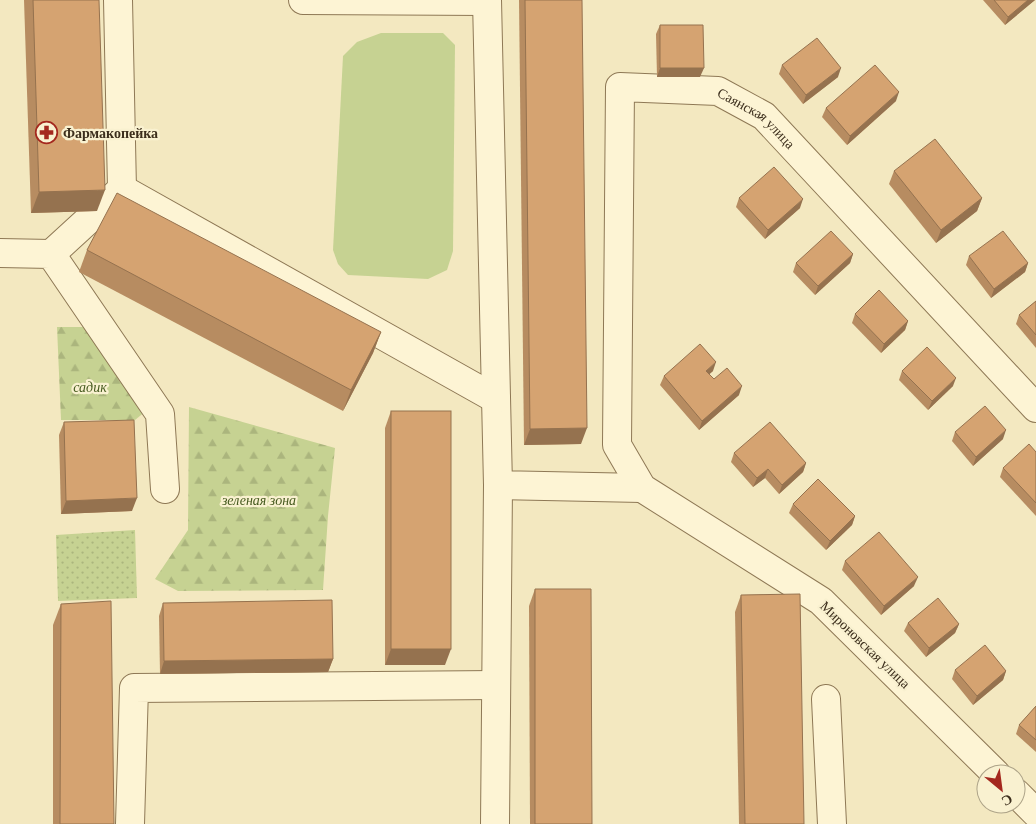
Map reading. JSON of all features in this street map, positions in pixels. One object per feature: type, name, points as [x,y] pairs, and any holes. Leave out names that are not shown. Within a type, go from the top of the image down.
[{"type":"lane","points":[[0,254],[51,254],[122,189],[118,0]]},
{"type":"lane","points":[[303,0],[487,0],[498,485],[495,824]]},
{"type":"lane","name":"Саянская улица","points":[[642,488],[617,445],[620,87],[718,91],[764,116],[1036,408]]},
{"type":"lane","points":[[122,189],[496,398]]},
{"type":"lane","points":[[51,254],[160,414],[165,489]]},
{"type":"lane","points":[[498,485],[642,488]]},
{"type":"lane","name":"Мироновская улица","points":[[642,488],[821,601],[986,764]]},
{"type":"lane","points":[[130,824],[134,688],[496,685]]},
{"type":"lane","points":[[826,699],[832,824]]},
{"type":"lane","points":[[1026,803],[1036,813]]},
{"type":"green space","points":[[381,33],[443,33],[455,45],[453,251],[447,270],[428,279],[348,275],[338,264],[333,250],[343,56],[357,42]]},
{"type":"green space","name":"садик","points":[[57,327],[85,327],[146,411],[135,420],[61,420]]},
{"type":"green space","name":"зеленая зона","points":[[189,407],[335,448],[323,590],[178,591],[155,579],[188,530]]},
{"type":"green space","points":[[135,530],[137,598],[58,601],[56,535]]},
{"type":"building","points":[[33,0],[99,0],[105,190],[39,192]]},
{"type":"building","points":[[525,0],[582,0],[587,428],[530,429]]},
{"type":"building","points":[[994,0],[1028,0],[1008,17]]},
{"type":"building","points":[[660,25],[703,25],[704,68],[660,68]]},
{"type":"building","points":[[817,38],[841,68],[806,95],[782,65]]},
{"type":"building","points":[[875,65],[899,92],[850,136],[826,108]]},
{"type":"building","points":[[935,139],[982,198],[941,230],[894,171]]},
{"type":"building","points":[[774,167],[803,199],[768,230],[739,198]]},
{"type":"building","points":[[117,193],[381,332],[351,390],[87,250]]},
{"type":"building","points":[[831,231],[853,254],[818,286],[796,263]]},
{"type":"building","points":[[1003,231],[1028,263],[994,289],[969,256]]},
{"type":"building","points":[[879,290],[908,321],[884,344],[855,314]]},
{"type":"building","points":[[1036,301],[1036,335],[1019,315]]},
{"type":"building","points":[[700,344],[716,362],[706,371],[714,379],[727,368],[742,386],[702,421],[664,376]]},
{"type":"building","points":[[927,347],[956,378],[932,401],[902,371]]},
{"type":"building","points":[[985,406],[1006,430],[976,457],[955,432]]},
{"type":"building","points":[[391,411],[451,411],[451,649],[391,649]]},
{"type":"building","points":[[134,420],[137,498],[66,501],[64,422]]},
{"type":"building","points":[[770,422],[806,463],[782,485],[768,469],[757,478],[734,453]]},
{"type":"building","points":[[1029,444],[1036,452],[1036,503],[1003,468]]},
{"type":"building","points":[[818,479],[855,516],[830,541],[793,504]]},
{"type":"building","points":[[879,532],[918,577],[884,606],[845,561]]},
{"type":"building","points":[[535,589],[591,589],[592,824],[535,824]]},
{"type":"building","points":[[800,594],[804,824],[745,824],[741,595]]},
{"type":"building","points":[[938,598],[959,624],[929,648],[908,623]]},
{"type":"building","points":[[332,600],[333,659],[164,661],[163,603]]},
{"type":"building","points":[[111,601],[114,824],[60,824],[61,604]]},
{"type":"building","points":[[985,645],[1006,671],[977,696],[955,670]]},
{"type":"building","points":[[1036,706],[1036,740],[1019,725]]},
{"type":"place","name":"Фармакопейка","points":[[47,133]]}]
